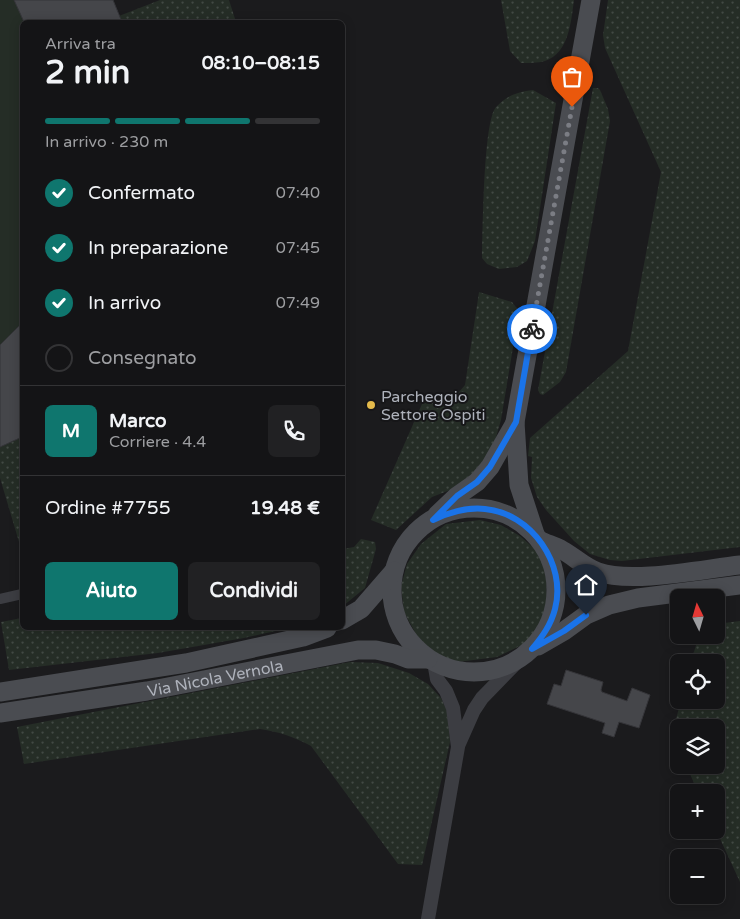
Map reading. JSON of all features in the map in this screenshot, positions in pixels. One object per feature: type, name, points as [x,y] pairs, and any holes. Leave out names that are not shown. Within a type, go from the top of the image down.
[{"type":"main road","points":[[526,654],[547,630],[555,608],[557,585],[552,562],[538,538],[519,486],[516,422],[591,0]]},
{"type":"main road","points":[[345,618],[361,608],[394,571],[405,547],[417,532],[433,520],[457,496],[477,482],[490,467],[516,422]]},
{"type":"main road","points":[[433,520],[450,512],[468,508],[486,509],[504,514],[520,522],[538,538],[562,550],[582,565],[600,572],[626,576],[649,576],[740,565]]},
{"type":"main road","points":[[394,571],[392,591],[394,611],[402,629],[413,646],[431,660],[455,670],[477,673],[499,669],[564,631],[586,615],[609,605],[647,597],[740,586]]},
{"type":"main road","name":"Via Nicola Vernola","points":[[0,692],[186,663],[303,637],[322,630]]},
{"type":"main road","name":"Via Nicola Vernola","points":[[0,713],[147,691],[358,650],[376,650],[395,654],[408,660],[431,660]]},
{"type":"street","points":[[0,599],[20,594]]},
{"type":"street","points":[[428,919],[458,747],[474,710],[482,698],[526,654]]},
{"type":"street","points":[[431,660],[437,679],[446,690],[453,708],[458,747]]},
{"type":"shaded area","points":[[0,0],[113,0],[115,4],[110,7],[119,14],[121,20],[20,20],[20,438],[0,447]]},
{"type":"shaded area","points":[[160,0],[229,0],[235,20],[121,20],[119,16]]},
{"type":"shaded area","points":[[501,0],[574,0],[570,27],[564,44],[559,51],[545,61],[521,63],[510,51]]},
{"type":"shaded area","points":[[608,0],[740,0],[740,547],[622,561],[610,560],[590,554],[574,541],[546,510],[537,497],[531,478],[532,457],[528,456],[530,438],[628,351],[661,172],[605,48],[603,35]]},
{"type":"shaded area","points":[[593,88],[600,90],[608,109],[610,121],[566,372],[560,382],[543,395],[538,390]]},
{"type":"shaded area","points":[[533,90],[556,103],[535,241],[527,261],[517,267],[499,269],[487,264],[482,258],[484,178],[488,133],[496,107],[500,103],[513,95]]},
{"type":"shaded area","points":[[479,292],[512,302],[519,311],[501,420],[492,451],[477,475],[458,487],[432,497],[396,530],[371,520],[422,404],[440,399],[453,399],[465,385]]},
{"type":"shaded area","points":[[20,438],[20,545],[0,478],[0,447]]},
{"type":"shaded area","points":[[480,520],[501,525],[520,536],[537,551],[546,570],[547,601],[541,626],[524,644],[497,657],[458,662],[431,653],[416,634],[404,612],[401,586],[407,564],[421,544],[446,524]]},
{"type":"shaded area","points":[[361,539],[375,542],[376,549],[365,588],[345,604],[345,549],[354,547]]},
{"type":"shaded area","points":[[20,618],[20,630],[280,630],[158,653],[9,670],[1,622]]},
{"type":"shaded area","points":[[740,621],[740,882],[720,839],[725,839],[725,784],[694,784],[690,774],[725,774],[725,719],[676,719],[679,709],[725,709],[725,654],[693,654],[696,644],[725,644],[725,623]]},
{"type":"shaded area","points":[[350,662],[378,663],[409,673],[428,684],[441,698],[448,712],[450,742],[422,865],[398,864],[311,746],[293,737],[274,732],[260,729],[24,764],[17,727]]},
{"type":"building","points":[[14,0],[113,0],[121,20],[23,20]]},
{"type":"building","points":[[20,325],[20,438],[0,447],[0,345]]},
{"type":"building","points":[[566,670],[603,682],[602,692],[627,701],[632,688],[650,695],[639,728],[619,722],[614,737],[602,733],[605,723],[547,704],[554,684],[561,686]]},
{"type":"way so far","points":[[532,329],[572,107]]},
{"type":"place","name":"Parcheggio Settore Ospiti","points":[[371,405]]},
{"type":"route","points":[[532,329],[516,422],[490,467],[477,482],[457,496],[433,520],[450,512],[468,508],[486,509],[504,514],[520,522],[540,541],[552,562],[557,585],[555,608],[547,630],[532,649],[564,631],[586,615]]}]
